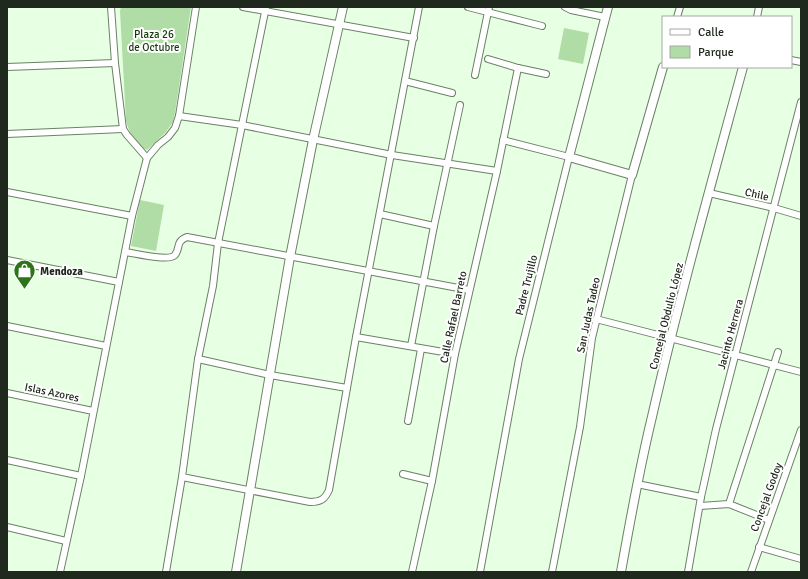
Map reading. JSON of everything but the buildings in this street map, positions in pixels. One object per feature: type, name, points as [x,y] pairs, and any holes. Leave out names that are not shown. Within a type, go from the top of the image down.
[{"type":"street","points":[[111,7],[115,63],[123,128],[127,136],[147,158]]},
{"type":"street","points":[[60,572],[81,476],[132,216],[147,158],[175,128],[179,116],[196,7]]},
{"type":"street","points":[[243,7],[265,9],[414,38]]},
{"type":"street","points":[[236,572],[290,257],[313,140],[343,7]]},
{"type":"street","points":[[182,477],[310,502],[317,502],[326,496],[329,490],[346,388],[392,155],[419,7]]},
{"type":"street","points":[[468,7],[489,9],[542,26]]},
{"type":"street","points":[[565,7],[571,10],[605,17]]},
{"type":"street","name":"Padre Trujillo","points":[[480,572],[519,359],[608,7]]},
{"type":"street","points":[[166,572],[182,477],[198,359],[213,286],[218,243],[265,9]]},
{"type":"street","points":[[475,75],[489,9]]},
{"type":"street","points":[[488,59],[518,68],[546,74]]},
{"type":"street","points":[[7,67],[115,63]]},
{"type":"street","name":"Calle Rafael Barreto","points":[[412,572],[432,481],[455,354],[497,171],[518,68]]},
{"type":"street","name":"San Judas Tadeo","points":[[552,572],[580,427],[596,319],[632,175],[663,68]]},
{"type":"street","name":"Concejal Obdulio López","points":[[621,572],[651,421],[671,338],[743,68]]},
{"type":"street","points":[[405,81],[452,93]]},
{"type":"street","name":"Jacinto Herrera","points":[[688,572],[701,497],[734,356],[801,102]]},
{"type":"street","points":[[411,346],[434,226],[460,105]]},
{"type":"street","points":[[179,116],[242,125],[392,155],[497,171]]},
{"type":"street","points":[[7,134],[123,128]]},
{"type":"street","points":[[503,140],[632,175]]},
{"type":"street","points":[[7,192],[132,216]]},
{"type":"street","name":"Chile","points":[[709,193],[774,208],[801,216]]},
{"type":"street","points":[[380,214],[434,226]]},
{"type":"street","points":[[125,252],[156,257],[169,257],[175,255],[179,243],[187,237],[469,290]]},
{"type":"street","points":[[7,260],[119,282]]},
{"type":"street","points":[[596,319],[734,356],[774,364],[801,372]]},
{"type":"street","points":[[7,326],[106,346]]},
{"type":"street","points":[[356,337],[455,354]]},
{"type":"street","points":[[408,421],[421,349]]},
{"type":"street","points":[[729,504],[778,352]]},
{"type":"street","points":[[198,359],[270,375],[346,388]]},
{"type":"street","name":"Islas Azores","points":[[7,393],[93,411]]},
{"type":"street","name":"Concejal Godoy","points":[[751,572],[801,430]]},
{"type":"street","points":[[7,460],[81,476]]},
{"type":"street","points":[[403,474],[432,481]]},
{"type":"street","points":[[638,484],[701,497]]},
{"type":"street","points":[[700,506],[729,504],[769,520]]},
{"type":"street","points":[[7,527],[66,541]]},
{"type":"street","points":[[759,547],[801,559]]},
{"type":"green space","name":"Plaza 26 de Octubre","points":[[121,7],[191,7],[173,122],[165,133],[147,150],[136,142],[126,120]]},
{"type":"green space","points":[[564,28],[589,33],[583,64],[558,59]]},
{"type":"green space","points":[[140,200],[164,205],[156,251],[131,246]]},
{"type":"place","name":"Mendoza","points":[[24,290]]}]
